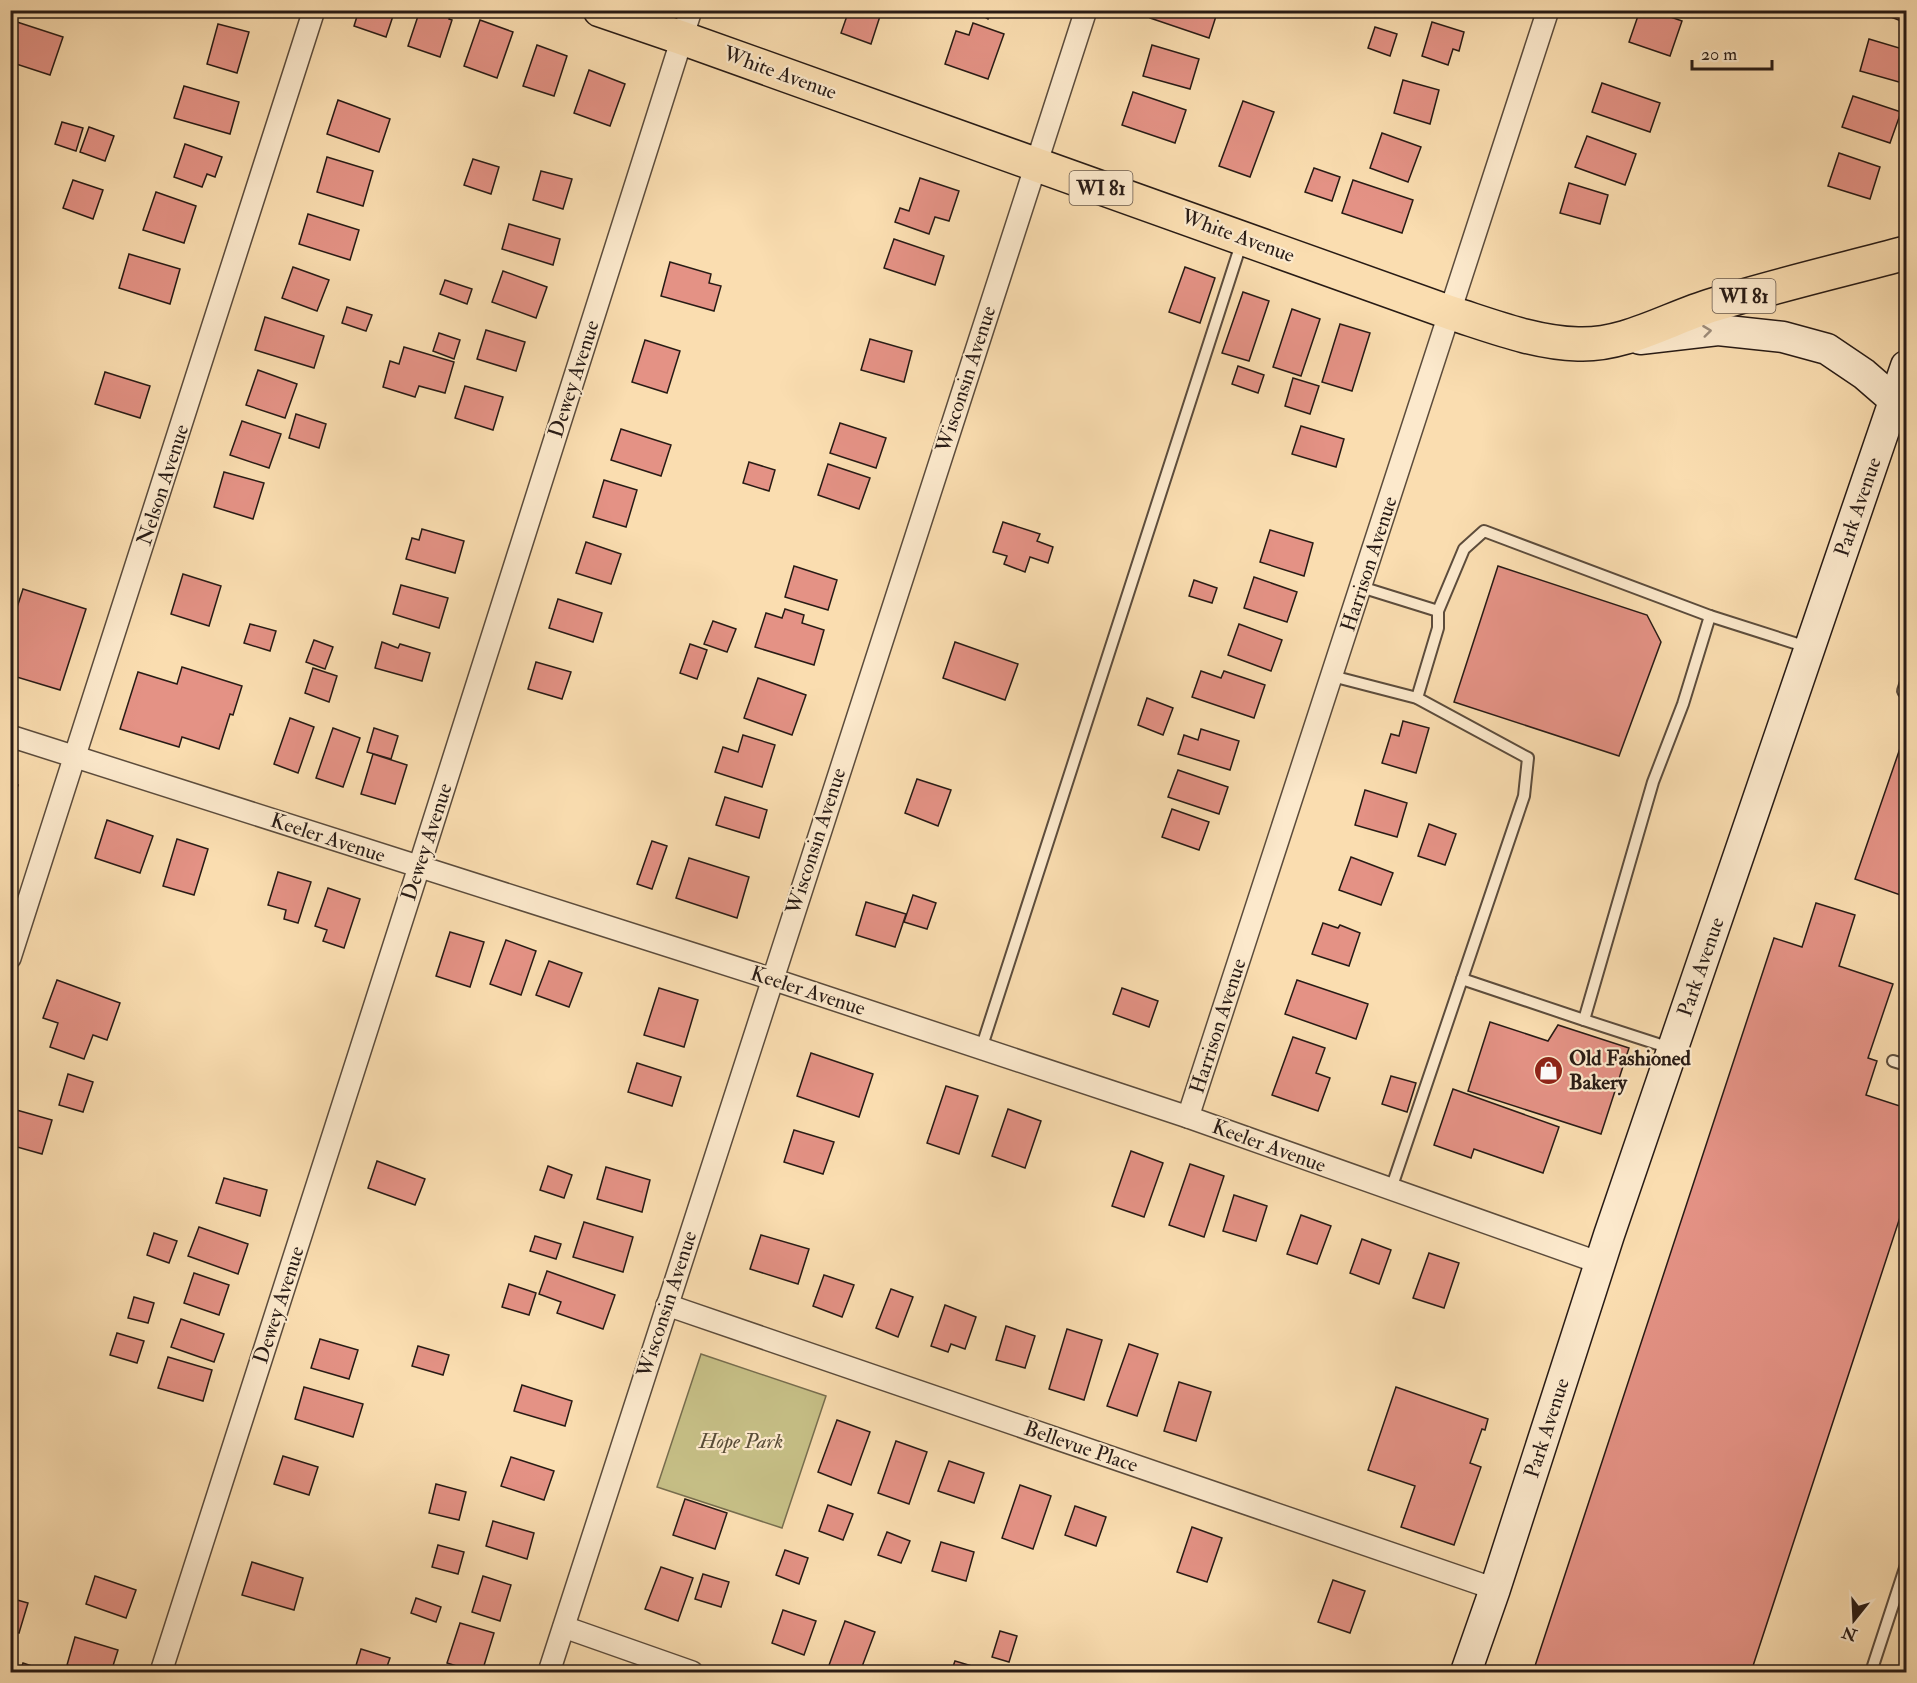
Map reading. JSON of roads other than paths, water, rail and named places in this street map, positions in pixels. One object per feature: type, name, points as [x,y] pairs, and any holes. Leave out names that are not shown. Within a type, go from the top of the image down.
[{"type":"main road","name":"White Avenue","points":[[600,10],[687,24],[1036,165],[1451,313],[1553,342],[1607,343],[1712,305],[1899,258]]},
{"type":"street","name":"Nelson Avenue","points":[[10,958],[314,10]]},
{"type":"street","name":"Wisconsin Avenue","points":[[549,1672],[1086,10]]},
{"type":"street","name":"Harrison Avenue","points":[[1188,1117],[1548,10]]},
{"type":"street","name":"Dewey Avenue","points":[[160,1672],[687,24]]},
{"type":"street","points":[[1607,343],[1718,330],[1784,337],[1827,349],[1863,374],[1894,400]]},
{"type":"street","name":"Park Avenue","points":[[1466,1672],[1600,1263],[1906,366]]},
{"type":"street","name":"Keeler Avenue","points":[[10,736],[772,979],[1188,1117],[1600,1263]]},
{"type":"street","name":"Bellevue Place","points":[[667,1305],[1495,1589]]},
{"type":"street","points":[[564,1627],[692,1672]]},
{"type":"lane","points":[[981,1049],[1244,238]]},
{"type":"lane","points":[[1417,698],[1438,628],[1438,611],[1464,549],[1484,531],[1710,616],[1810,648]]},
{"type":"lane","points":[[1361,586],[1438,611]]},
{"type":"lane","points":[[1584,1020],[1653,782],[1683,704],[1710,616]]},
{"type":"lane","points":[[1332,676],[1417,698],[1528,758],[1524,796],[1391,1189]]},
{"type":"lane","points":[[1906,681],[1903,691],[1906,695]]},
{"type":"lane","points":[[1462,979],[1673,1049]]},
{"type":"lane","points":[[1893,1061],[1906,1065]]},
{"type":"lane","points":[[1870,1672],[1906,1565]]},
{"type":"place","name":"Old Fashioned Bakery","points":[[1548,1070]]},
{"type":"park label","name":"Hope Park","points":[[741,1441]]}]
